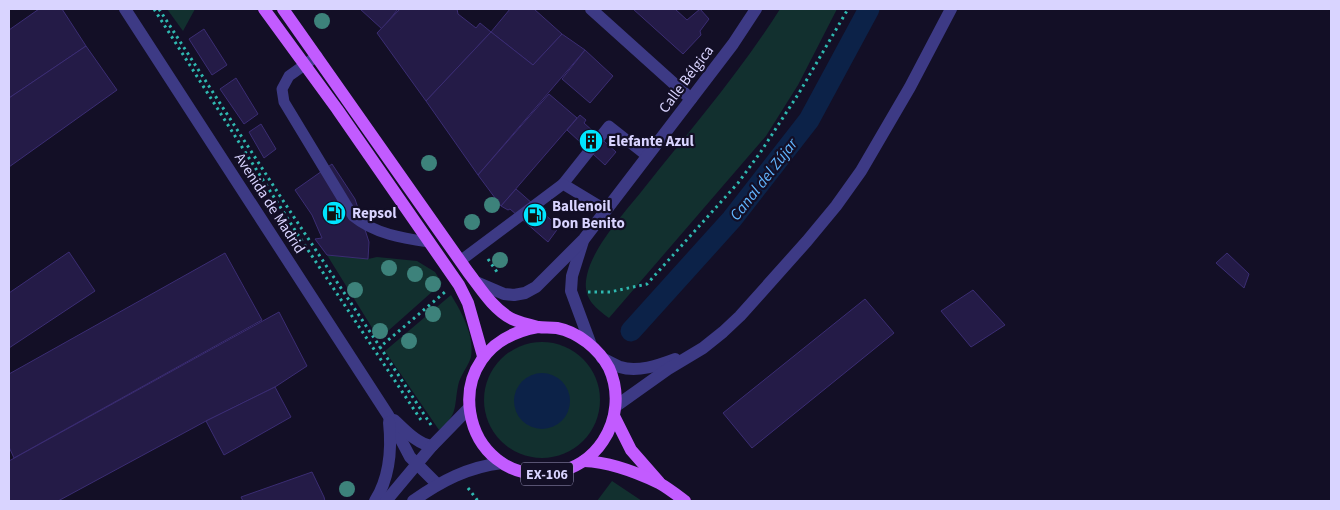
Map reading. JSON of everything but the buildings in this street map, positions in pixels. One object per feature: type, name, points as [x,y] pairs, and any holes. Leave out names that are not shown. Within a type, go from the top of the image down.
[{"type":"main road","points":[[264,9],[459,285],[468,304],[483,356]]},
{"type":"main road","name":"EX-106","points":[[288,11],[317,56],[460,261],[493,305],[512,319],[538,327]]},
{"type":"main road","name":"EX-106","points":[[615,411],[608,433],[598,449],[584,461],[565,471],[543,474],[522,472],[502,463],[489,452],[479,439],[472,424],[469,408],[469,390],[474,372],[483,356],[507,336],[522,330],[538,327],[557,328],[575,334],[591,345],[602,358],[613,380],[615,411],[631,450],[660,484]]},
{"type":"main road","name":"EX-106","points":[[584,461],[602,462],[660,484],[685,501]]},
{"type":"street","name":"Avenida de Madrid","points":[[125,9],[388,415]]},
{"type":"street","points":[[591,9],[691,99]]},
{"type":"street","name":"Calle Bélgica","points":[[584,239],[733,44],[756,9]]},
{"type":"street","points":[[615,411],[668,369],[702,348],[723,332],[740,316],[836,206],[861,171],[888,126],[951,9]]},
{"type":"street","points":[[476,282],[504,294],[525,293],[536,287],[584,239]]},
{"type":"street","points":[[584,239],[572,276],[571,291],[591,345]]},
{"type":"street","points":[[602,358],[622,367],[635,369],[650,367],[702,348]]},
{"type":"street","points":[[386,501],[434,444],[469,408]]},
{"type":"street","points":[[388,415],[424,445],[434,444]]},
{"type":"street","points":[[388,415],[410,458],[437,484]]},
{"type":"street","points":[[375,501],[388,471],[391,446],[388,415]]},
{"type":"street","points":[[413,501],[437,484],[482,465],[502,463]]},
{"type":"lane","points":[[317,56],[289,76],[282,89],[284,102],[353,216],[364,225],[377,231],[402,238],[429,242]]},
{"type":"lane","points":[[460,261],[563,184],[609,126],[647,156]]},
{"type":"lane","points":[[563,184],[606,210]]},
{"type":"path","points":[[154,9],[434,444]]},
{"type":"path","points":[[159,9],[380,346]]},
{"type":"path","points":[[459,475],[478,501]]},
{"type":"green space","points":[[167,9],[195,9],[183,31]]},
{"type":"green space","points":[[780,9],[837,9],[798,85],[766,136],[609,318],[590,300],[586,289],[587,275],[596,252],[620,217],[732,78]]},
{"type":"green space","points":[[327,255],[417,261],[435,272],[442,283],[379,339]]},
{"type":"green space","points":[[451,295],[463,316],[469,332],[472,349],[471,357],[459,382],[452,415],[439,430],[385,351]]},
{"type":"green space","points":[[542,342],[564,346],[583,359],[596,378],[600,400],[596,422],[583,441],[564,454],[542,458],[520,454],[501,441],[488,422],[484,400],[488,378],[501,359],[520,346]]},
{"type":"green space","points":[[612,481],[642,501],[597,501]]},
{"type":"water","points":[[542,373],[553,375],[562,381],[568,390],[570,401],[568,412],[562,421],[553,427],[542,429],[531,427],[522,421],[516,412],[514,401],[516,390],[522,381],[531,375]]},
{"type":"waterway","name":"Canal del Zújar","points":[[631,331],[732,219],[809,120],[869,9]]},
{"type":"place","name":"Elefante Azul","points":[[591,141]]},
{"type":"place","name":"Repsol","points":[[334,213]]},
{"type":"place","name":"Ballenoil Don Benito","points":[[535,215]]}]
